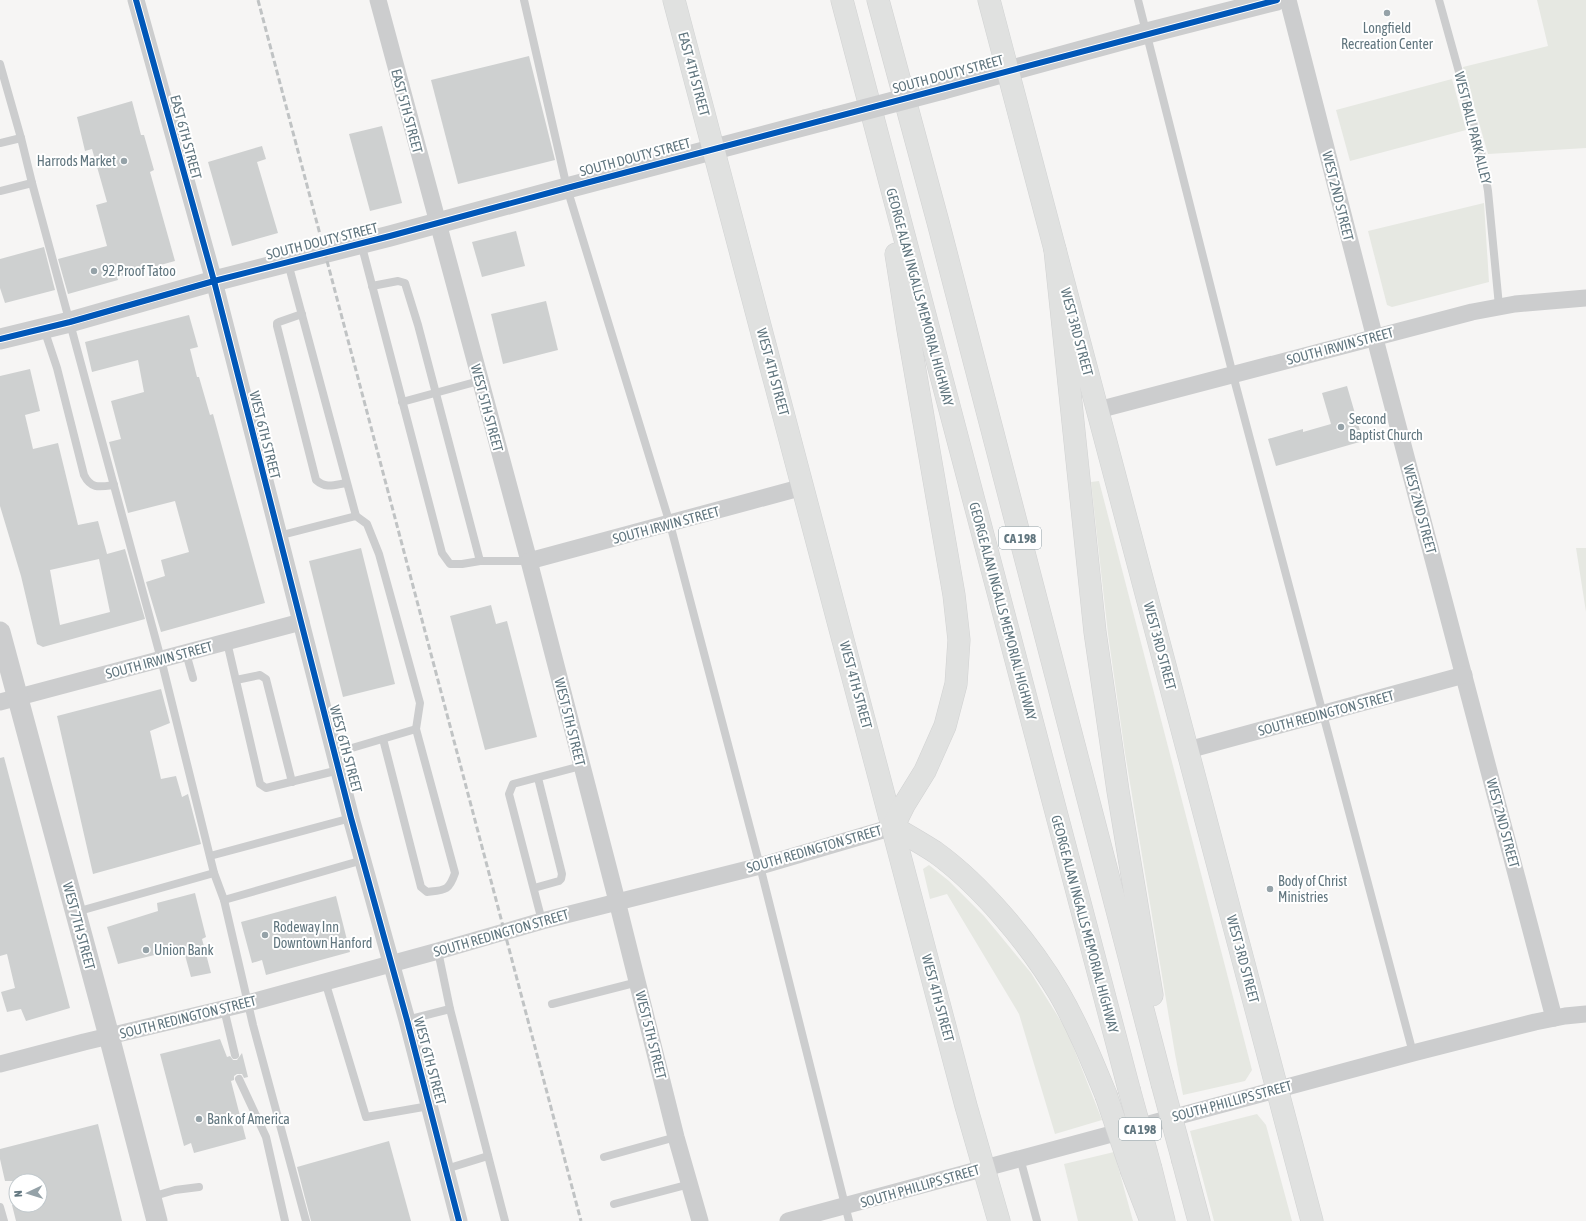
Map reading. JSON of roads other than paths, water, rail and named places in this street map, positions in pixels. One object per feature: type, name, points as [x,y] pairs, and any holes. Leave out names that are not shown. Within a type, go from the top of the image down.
[{"type":"main road","name":"EAST 4TH STREET","points":[[674,0],[714,149]]},
{"type":"main road","name":"GEORGE ALAN INGALLS MEMORIAL HIGHWAY","points":[[842,0],[1129,1089],[1141,1170],[1164,1221]]},
{"type":"main road","name":"CA 198","points":[[878,0],[940,230],[1199,1221]]},
{"type":"main road","name":"WEST 3RD STREET","points":[[989,0],[1312,1221]]},
{"type":"main road","name":"WEST 4TH STREET","points":[[714,149],[983,1168],[999,1221]]},
{"type":"main road","points":[[887,171],[898,266],[954,595],[959,640],[956,684],[945,726],[934,754],[893,827],[935,852],[953,866],[976,888],[1018,934],[1047,974],[1060,995],[1085,1044],[1106,1095],[1141,1170],[1150,1221]]},
{"type":"main road","points":[[1056,250],[1095,632],[1118,791],[1152,994],[1161,1079]]},
{"type":"street","name":"EAST 6TH STREET","points":[[136,0],[214,281]]},
{"type":"street","name":"EAST 5TH STREET","points":[[378,0],[437,223]]},
{"type":"street","name":"SOUTH DOUTY STREET","points":[[0,339],[70,322],[214,281],[826,120],[1147,33],[1277,0]]},
{"type":"street","name":"WEST 2ND STREET","points":[[1288,0],[1554,1018]]},
{"type":"street","name":"WEST 5TH STREET","points":[[437,223],[529,561],[638,982],[676,1137],[700,1221]]},
{"type":"street","name":"WEST 6TH STREET","points":[[214,281],[334,753],[407,1020],[459,1221]]},
{"type":"street","name":"SOUTH IRWIN STREET","points":[[1098,410],[1472,312],[1499,306],[1586,298]]},
{"type":"street","name":"SOUTH IRWIN STREET","points":[[529,561],[803,487]]},
{"type":"street","name":"SOUTH IRWIN STREET","points":[[9,699],[300,622]]},
{"type":"street","name":"WEST 7TH STREET","points":[[0,632],[9,699],[75,912],[157,1221]]},
{"type":"street","name":"SOUTH REDINGTON STREET","points":[[1188,750],[1464,676]]},
{"type":"street","name":"SOUTH REDINGTON STREET","points":[[0,1064],[248,1003],[542,921],[760,866],[893,827]]},
{"type":"street","name":"SOUTH PHILLIPS STREET","points":[[788,1221],[847,1214],[983,1168],[1413,1053],[1554,1018],[1586,1014]]},
{"type":"lane","points":[[524,0],[567,188],[670,524],[760,866],[847,1214]]},
{"type":"lane","points":[[1138,0],[1233,374],[1413,1053]]},
{"type":"lane","name":"WEST BALL PARK ALLEY","points":[[1438,0],[1481,151],[1488,192],[1499,306]]},
{"type":"lane","points":[[0,64],[161,659],[214,873],[224,900],[248,1003],[306,1221]]},
{"type":"lane","points":[[0,143],[21,138]]},
{"type":"lane","points":[[0,191],[32,183]]},
{"type":"lane","points":[[361,243],[442,553],[450,564],[480,561],[529,561]]},
{"type":"lane","points":[[288,262],[346,483],[356,516],[367,524],[381,562],[420,703],[416,729],[455,873],[451,885],[442,890],[427,892],[421,888],[383,739]]},
{"type":"lane","points":[[372,286],[398,281],[405,283],[418,325],[480,561]]},
{"type":"lane","points":[[302,314],[279,322],[277,323],[277,326],[316,480],[322,485],[329,486],[346,483]]},
{"type":"lane","points":[[44,328],[60,380],[84,474],[88,483],[97,487],[114,485]]},
{"type":"lane","points":[[402,402],[479,381]]},
{"type":"lane","points":[[278,536],[356,516]]},
{"type":"lane","points":[[227,642],[260,784],[266,788],[339,770]]},
{"type":"lane","points":[[186,653],[193,678]]},
{"type":"lane","points":[[236,680],[260,675],[266,679],[292,782]]},
{"type":"lane","points":[[334,753],[416,729]]},
{"type":"lane","points":[[542,921],[510,794],[513,784],[581,766]]},
{"type":"lane","points":[[534,888],[559,881],[562,874],[538,778]]},
{"type":"lane","points":[[210,856],[351,818]]},
{"type":"lane","points":[[224,900],[363,860]]},
{"type":"lane","points":[[75,912],[214,873]]},
{"type":"lane","points":[[438,951],[450,1009],[505,1221]]},
{"type":"lane","points":[[325,981],[366,1116],[429,1106]]},
{"type":"lane","points":[[552,1004],[638,982]]},
{"type":"lane","points":[[224,1009],[234,1055]]},
{"type":"lane","points":[[407,1020],[450,1009]]},
{"type":"lane","points":[[239,1079],[266,1137],[285,1221]]},
{"type":"lane","points":[[604,1157],[676,1137]]},
{"type":"lane","points":[[446,1169],[488,1156]]},
{"type":"lane","points":[[1020,1158],[1037,1221]]},
{"type":"lane","points":[[614,1204],[690,1184]]},
{"type":"lane","points":[[150,1197],[175,1190],[199,1186]]},
{"type":"lane","points":[[0,1207],[4,1221]]},
{"type":"railway","points":[[258,0],[581,1221]]},
{"type":"place","name":"Longfield Recreation Center","points":[[1387,13]]},
{"type":"place","name":"Harrods Market","points":[[124,161]]},
{"type":"place","name":"92 Proof Tatoo","points":[[94,271]]},
{"type":"place","name":"Second Baptist Church","points":[[1341,427]]},
{"type":"place","name":"Body of Christ Ministries","points":[[1270,889]]},
{"type":"place","name":"Rodeway Inn Downtown Hanford","points":[[265,935]]},
{"type":"place","name":"Union Bank","points":[[146,950]]},
{"type":"place","name":"Bank of America","points":[[199,1119]]}]
